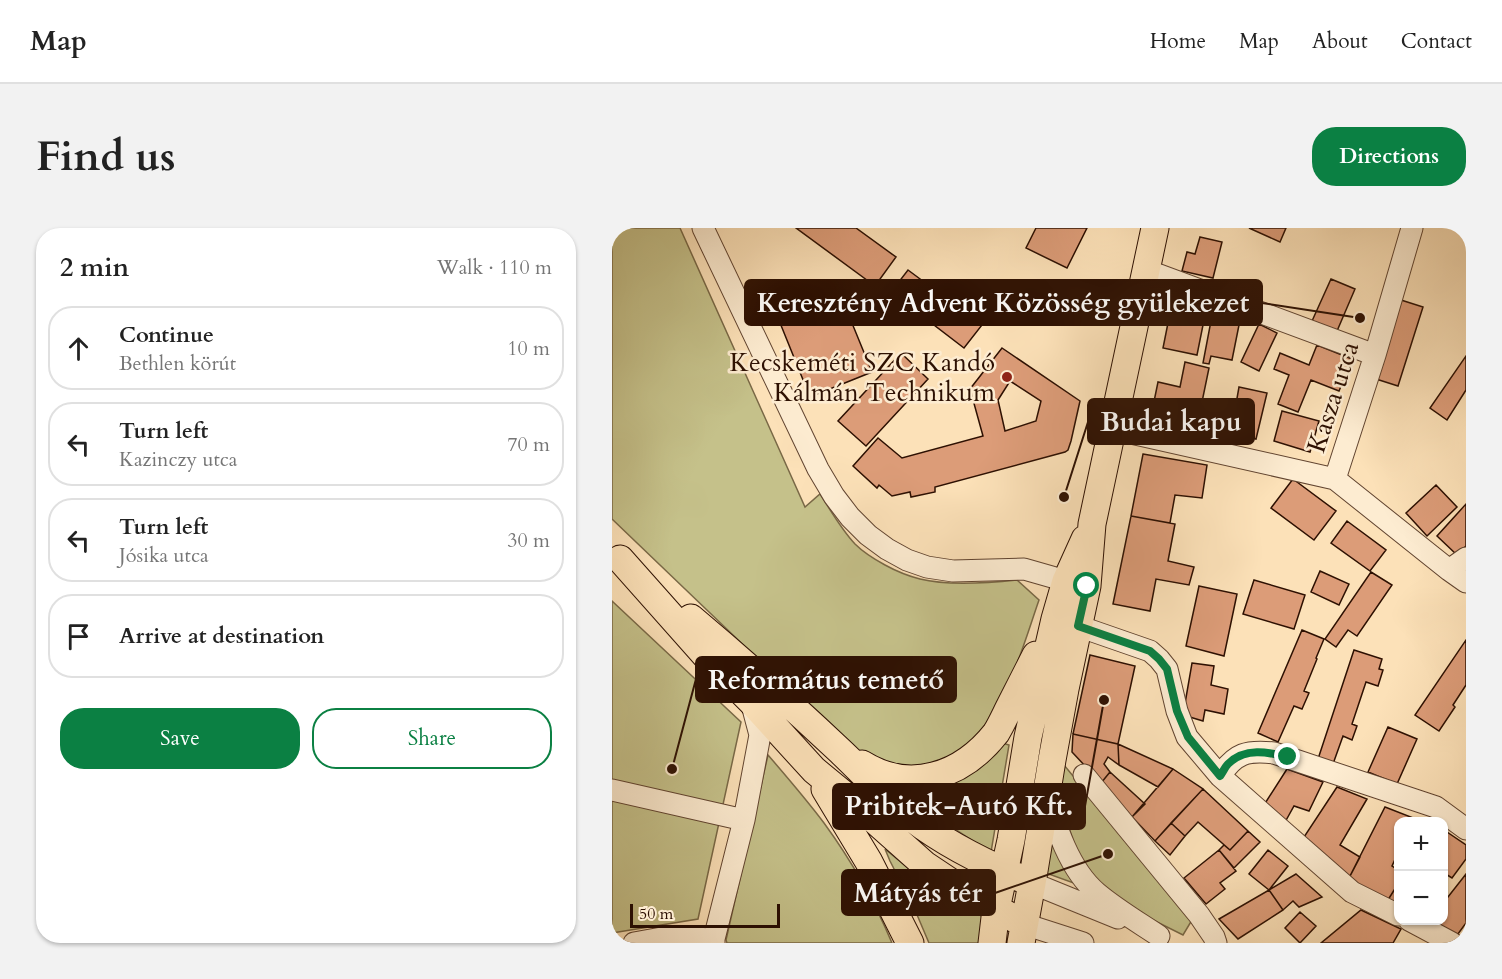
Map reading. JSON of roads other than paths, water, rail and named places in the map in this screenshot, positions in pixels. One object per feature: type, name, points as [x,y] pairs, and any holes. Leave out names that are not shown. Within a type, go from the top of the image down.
[{"type":"main road","points":[[839,750],[875,772],[899,778],[918,780],[954,768],[969,759],[997,731],[1066,622],[1087,586],[1092,524],[1155,228]]},
{"type":"main road","points":[[1022,933],[1052,760],[1066,622],[1066,581],[1092,524]]},
{"type":"main road","points":[[616,555],[708,658],[814,770],[925,865],[996,909],[1022,933]]},
{"type":"main road","points":[[616,555],[725,647],[911,818],[974,858],[1032,883]]},
{"type":"main road","points":[[992,943],[996,909],[1011,840],[1028,738],[1066,622]]},
{"type":"main road","points":[[814,770],[869,862],[910,943]]},
{"type":"street","points":[[703,228],[818,469],[834,496],[868,535],[907,560],[927,567],[953,571],[1024,569],[1066,581]]},
{"type":"street","name":"Kasza utca","points":[[1335,479],[1375,355],[1412,228]]},
{"type":"street","points":[[1146,270],[1375,355]]},
{"type":"street","points":[[1113,429],[1335,479],[1457,576],[1466,558]]},
{"type":"street","points":[[1066,622],[1150,651],[1167,669],[1177,711],[1188,737],[1220,776],[1352,892],[1394,913]]},
{"type":"street","points":[[634,943],[666,937],[714,941],[744,820],[760,735],[751,701]]},
{"type":"street","points":[[1220,776],[1228,764],[1240,756],[1258,752],[1274,753],[1436,807],[1466,829]]},
{"type":"street","points":[[1052,760],[1051,798],[1058,829],[1068,855],[1077,870],[1095,892],[1166,939]]},
{"type":"street","points":[[1083,775],[1199,915],[1216,943]]},
{"type":"street","points":[[612,790],[744,820]]},
{"type":"street","points":[[1032,883],[1166,939]]},
{"type":"street","points":[[1417,925],[1452,943]]},
{"type":"street","points":[[1022,933],[1083,943]]},
{"type":"place","name":"Keresztény Advent Közösség gyülekezet","points":[[1360,318]]},
{"type":"place","name":"Kecskeméti SZC Kandó Kálmán Technikum","points":[[1007,377]]},
{"type":"place","name":"Budai kapu","points":[[1064,497]]},
{"type":"place","name":"Pribitek-Autó Kft.","points":[[1104,700]]},
{"type":"place","name":"Református temető","points":[[672,769]]},
{"type":"place","name":"Mátyás tér","points":[[1108,854]]}]
